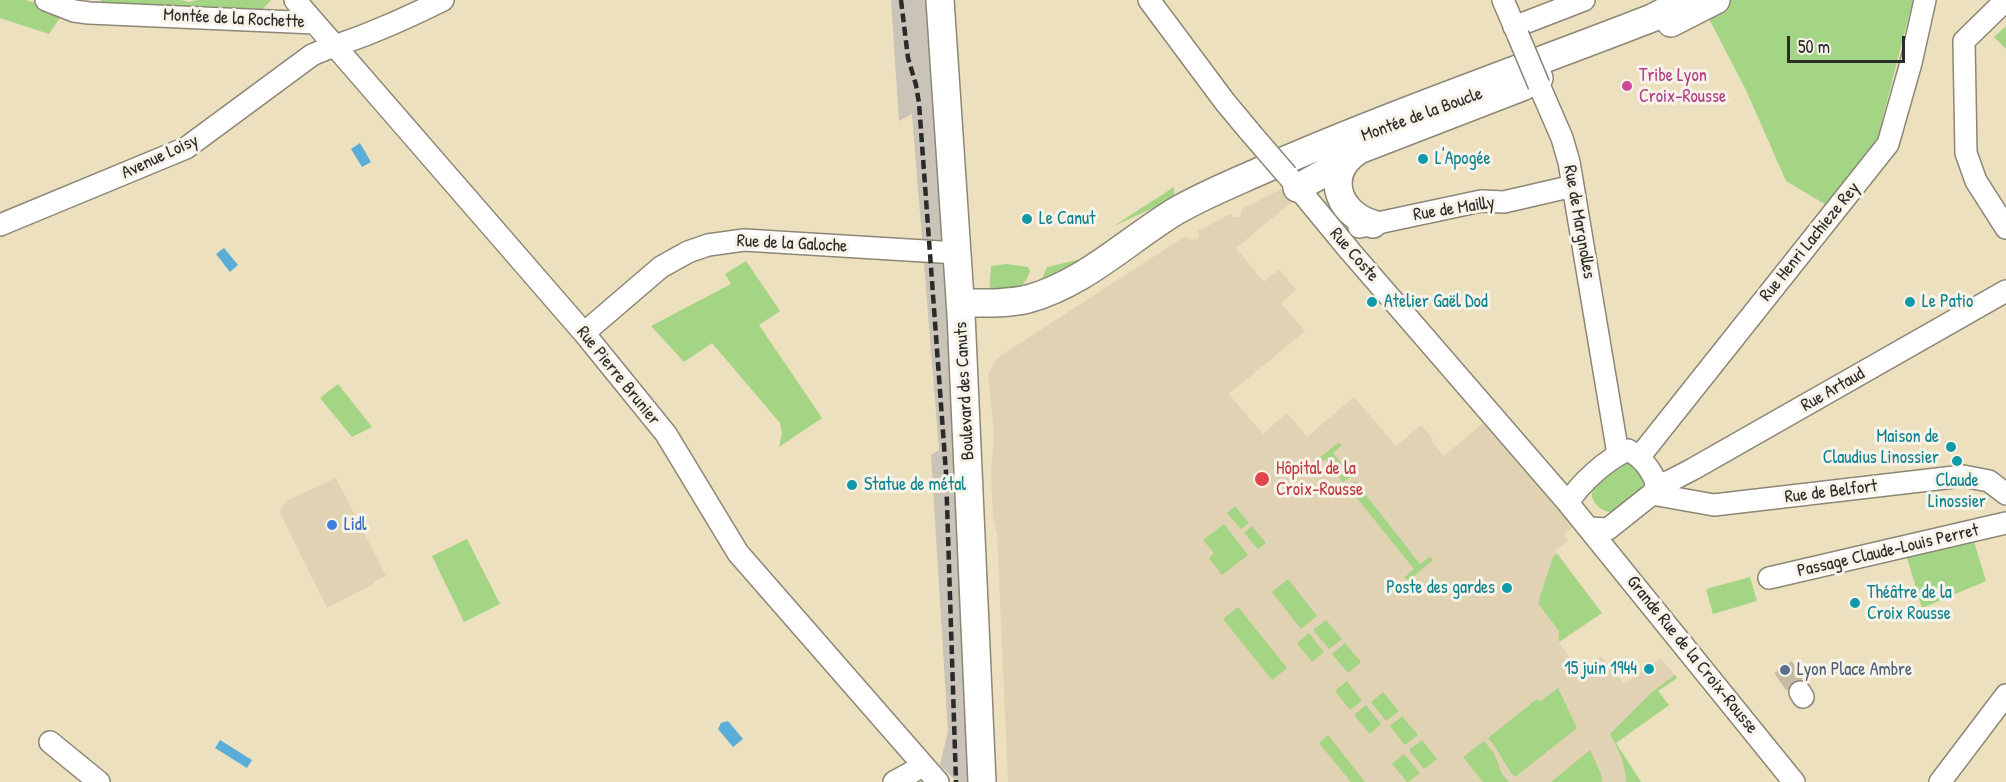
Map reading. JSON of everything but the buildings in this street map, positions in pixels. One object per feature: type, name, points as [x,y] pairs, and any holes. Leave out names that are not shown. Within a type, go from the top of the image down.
[{"type":"main road","name":"Boulevard des Canuts","points":[[940,0],[960,303],[982,782]]},
{"type":"main road","name":"Montée de la Boucle","points":[[960,303],[991,304],[1024,300],[1058,288],[1134,241],[1176,211],[1310,150],[1642,22],[1687,0]]},
{"type":"main road","name":"Montée de la Boucle","points":[[1134,241],[1330,149],[1664,26],[1716,0]]},
{"type":"main road","points":[[1292,181],[1346,161],[1359,150],[1522,87],[1566,62]]},
{"type":"main road","points":[[1346,161],[1338,188],[1343,202],[1354,216],[1372,224]]},
{"type":"street","name":"Montée de la Rochette","points":[[46,0],[74,11],[89,13],[315,23]]},
{"type":"street","name":"Rue Pierre Brunier","points":[[295,0],[584,333],[666,434],[738,552],[938,782]]},
{"type":"street","name":"Avenue Loisy","points":[[0,225],[186,148],[312,55],[335,44],[367,34],[443,0]]},
{"type":"street","name":"Rue Coste","points":[[1149,0],[1250,132],[1590,528]]},
{"type":"street","name":"Rue de Margnolles","points":[[1503,0],[1562,138],[1573,186],[1618,454]]},
{"type":"street","points":[[1516,31],[1584,0]]},
{"type":"street","name":"Rue Henri Lachieze Rey","points":[[1640,456],[1884,150],[1890,138],[1911,63],[1925,0]]},
{"type":"street","points":[[2006,0],[1964,41],[1966,153],[1976,181],[2006,228]]},
{"type":"street","name":"Rue de Mailly","points":[[1337,236],[1343,230],[1481,201],[1504,202],[1573,186]]},
{"type":"street","name":"Rue de la Galoche","points":[[584,333],[661,267],[688,252],[708,245],[744,240],[957,253]]},
{"type":"street","name":"Rue Artaud","points":[[1590,528],[1608,529],[1655,490],[1670,481],[2006,291]]},
{"type":"street","points":[[1568,503],[1576,490],[1618,454],[1628,450],[1640,456],[1653,473],[1655,490]]},
{"type":"street","name":"Rue de Belfort","points":[[1655,490],[1714,505],[1963,476],[1989,481],[2006,494]]},
{"type":"street","name":"Passage Claude-Louis Perret","points":[[1769,578],[2006,523]]},
{"type":"street","name":"Grande Rue de la Croix-Rousse","points":[[1590,528],[1794,782]]},
{"type":"street","points":[[1940,782],[2006,695]]},
{"type":"street","points":[[50,742],[99,782]]},
{"type":"street","points":[[894,782],[923,766]]},
{"type":"shaded area","points":[[891,0],[930,0],[946,240],[969,782],[957,782],[940,765],[948,731],[931,455],[939,450],[912,114],[899,121]]},
{"type":"shaded area","name":"Hôpital de la Croix-Rousse","points":[[1283,188],[1293,201],[1236,248],[1264,282],[1279,269],[1296,290],[1281,303],[1305,331],[1229,394],[1263,434],[1287,413],[1307,437],[1354,397],[1396,446],[1421,425],[1444,456],[1483,423],[1573,527],[1564,535],[1568,541],[1555,550],[1602,613],[1559,642],[1578,671],[1601,656],[1624,684],[1661,658],[1677,678],[1658,691],[1669,705],[1616,743],[1641,782],[1008,782],[997,533],[993,518],[991,472],[994,435],[988,374],[997,358],[1181,239],[1186,236],[1191,240],[1196,239],[1199,236],[1198,231],[1230,214],[1233,217],[1239,217],[1242,209]]},
{"type":"shaded area","points":[[336,478],[386,576],[327,608],[280,513],[286,501]]},
{"type":"green space","points":[[0,0],[26,0],[63,13],[49,34],[0,18]]},
{"type":"green space","points":[[100,0],[181,0],[189,2],[271,0],[260,12],[102,2]]},
{"type":"green space","points":[[1731,0],[1913,0],[1876,144],[1828,206],[1786,181],[1746,90],[1708,17]]},
{"type":"green space","points":[[2006,26],[2006,49],[1994,37]]},
{"type":"green space","points":[[1174,187],[1174,198],[1112,227]]},
{"type":"green space","points":[[1086,258],[1040,284],[1047,267]]},
{"type":"green space","points":[[746,261],[780,311],[759,325],[822,418],[779,447],[782,433],[780,423],[712,343],[684,362],[651,326],[731,284],[725,274]]},
{"type":"green space","points":[[1007,264],[1028,267],[1030,271],[1027,278],[1019,288],[989,294],[991,266]]},
{"type":"green space","points":[[338,384],[372,427],[352,437],[320,398]]},
{"type":"green space","points":[[1338,443],[1342,445],[1333,453],[1352,476],[1343,482],[1325,459],[1316,466],[1313,463]]},
{"type":"green space","points":[[1624,462],[1633,464],[1637,469],[1642,477],[1643,487],[1638,494],[1616,511],[1606,511],[1594,501],[1592,494],[1594,487],[1604,476]]},
{"type":"green space","points":[[1355,481],[1420,564],[1430,557],[1433,560],[1409,580],[1404,578],[1414,569],[1348,487]]},
{"type":"green space","points":[[1235,506],[1249,523],[1241,529],[1227,513]]},
{"type":"green space","points":[[1224,524],[1248,555],[1222,575],[1209,558],[1214,553],[1203,540]]},
{"type":"green space","points":[[1252,526],[1266,543],[1258,549],[1244,533]]},
{"type":"green space","points":[[1972,535],[1986,581],[1922,608],[1905,551]]},
{"type":"green space","points":[[467,539],[500,604],[464,622],[432,556]]},
{"type":"green space","points":[[1557,554],[1602,613],[1559,642],[1559,631],[1538,603],[1553,557]]},
{"type":"green space","points":[[1750,577],[1757,601],[1713,614],[1706,589]]},
{"type":"green space","points":[[1288,579],[1317,616],[1301,629],[1272,592]]},
{"type":"green space","points":[[1238,607],[1287,668],[1272,680],[1223,619]]},
{"type":"green space","points":[[1326,620],[1342,639],[1329,649],[1313,630]]},
{"type":"green space","points":[[1309,633],[1324,652],[1312,662],[1297,643]]},
{"type":"green space","points":[[1345,643],[1361,662],[1348,673],[1332,654]]},
{"type":"green space","points":[[1675,675],[1677,678],[1658,691],[1669,705],[1616,743],[1641,782],[1626,782],[1619,751],[1610,734],[1652,692]]},
{"type":"green space","points":[[1347,681],[1362,701],[1350,710],[1335,691]]},
{"type":"green space","points":[[1558,688],[1577,728],[1515,777],[1488,738],[1537,699],[1540,702]]},
{"type":"green space","points":[[1383,692],[1399,711],[1386,721],[1371,702]]},
{"type":"green space","points":[[1366,705],[1381,724],[1370,734],[1354,715]]},
{"type":"green space","points":[[1402,716],[1418,735],[1405,745],[1390,726]]},
{"type":"green space","points":[[1328,735],[1365,782],[1351,782],[1319,743]]},
{"type":"green space","points":[[1422,740],[1437,759],[1424,769],[1409,750]]},
{"type":"green space","points":[[1484,741],[1494,753],[1502,774],[1509,782],[1483,782],[1463,757]]},
{"type":"green space","points":[[1590,750],[1601,774],[1602,782],[1551,782]]},
{"type":"green space","points":[[1404,754],[1420,773],[1409,782],[1392,764]]},
{"type":"water","points":[[360,143],[371,162],[362,167],[351,149]]},
{"type":"water","points":[[224,248],[238,265],[230,272],[216,254]]},
{"type":"water","points":[[728,721],[743,739],[733,747],[718,729],[721,723]]},
{"type":"water","points":[[220,740],[252,760],[247,768],[215,748]]},
{"type":"tunnel","points":[[1783,667],[1800,692]]},
{"type":"railway","points":[[901,0],[908,58],[919,103],[946,473],[956,782]]},
{"type":"place","name":"Tribe Lyon Croix-Rousse","points":[[1627,86]]},
{"type":"place","name":"L'Apogée","points":[[1423,159]]},
{"type":"place","name":"Le Canut","points":[[1027,219]]},
{"type":"place","name":"Atelier Gaël Dod","points":[[1372,302]]},
{"type":"place","name":"Le Patio","points":[[1910,302]]},
{"type":"place","name":"Maison de Claudius Linossier","points":[[1951,447]]},
{"type":"place","name":"Claude Linossier","points":[[1957,461]]},
{"type":"place","name":"Hôpital de la Croix-Rousse","points":[[1262,479]]},
{"type":"place","name":"Statue de métal","points":[[852,485]]},
{"type":"place","name":"Lidl","points":[[332,525]]},
{"type":"place","name":"Poste des gardes","points":[[1507,588]]},
{"type":"place","name":"Théâtre de la Croix Rousse","points":[[1855,603]]},
{"type":"place","name":"15 juin 1944","points":[[1649,669]]},
{"type":"place","name":"Lyon Place Ambre","points":[[1785,670]]}]
